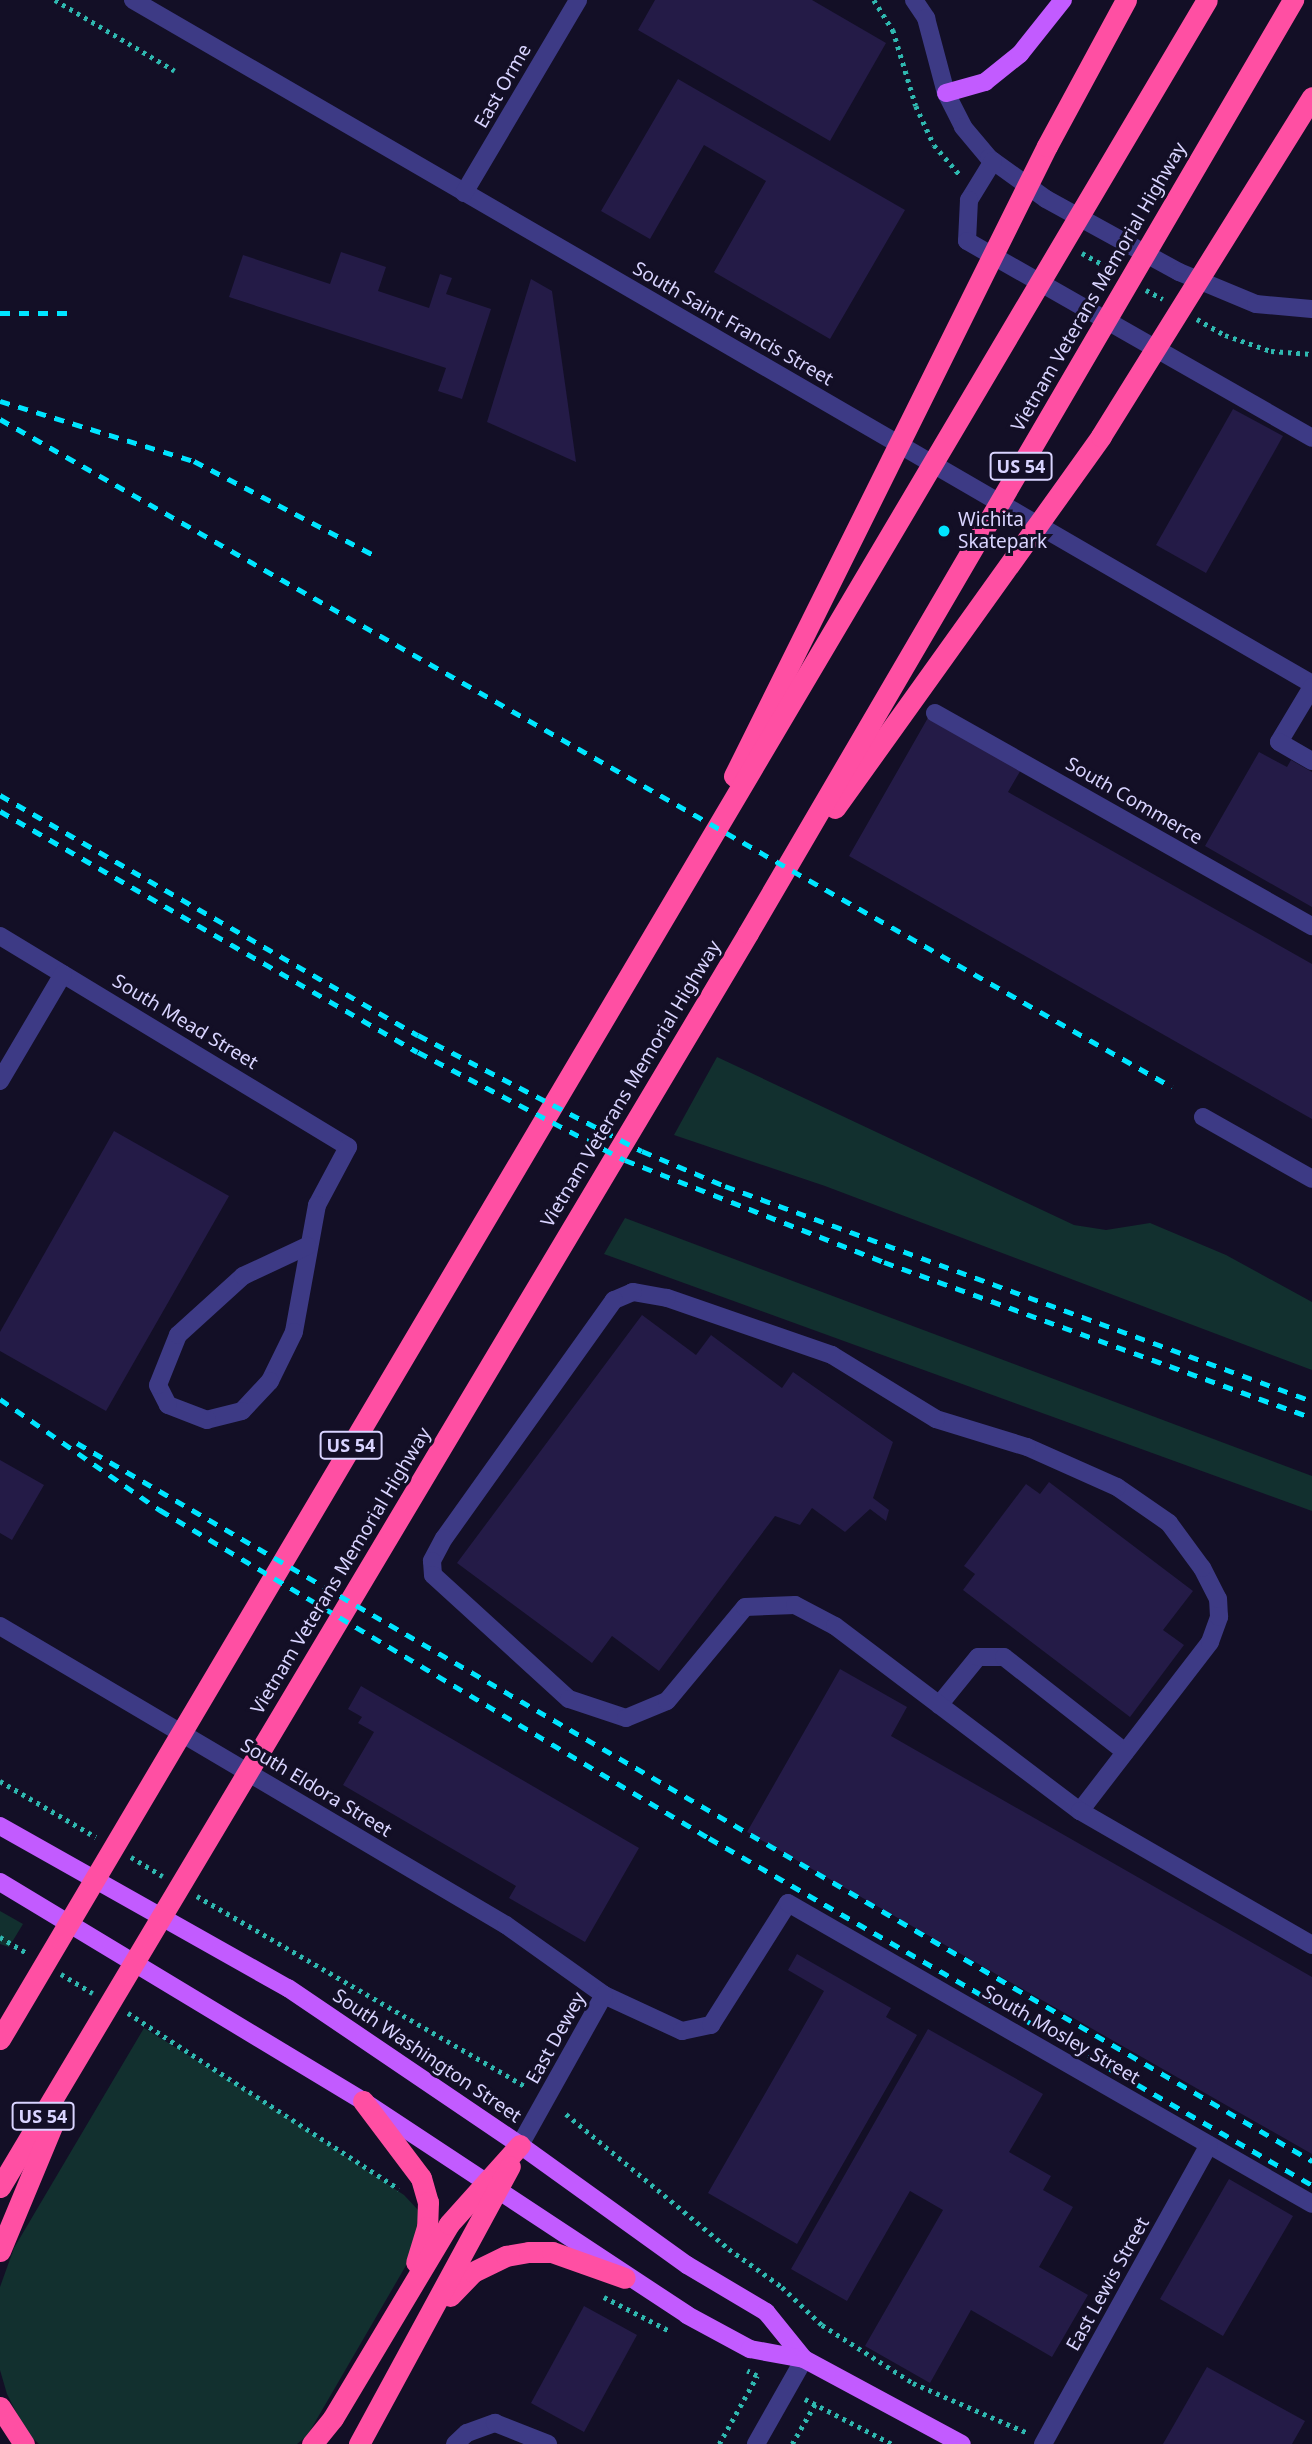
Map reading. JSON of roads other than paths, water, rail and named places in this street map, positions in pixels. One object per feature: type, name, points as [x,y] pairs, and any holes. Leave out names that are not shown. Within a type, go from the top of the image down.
[{"type":"highway","points":[[683,884],[787,661],[1047,146],[1126,0]]},
{"type":"highway","name":"US 54","points":[[0,2039],[1207,0]]},
{"type":"highway","name":"Vietnam Veterans Memorial Highway","points":[[0,2187],[748,933],[1293,0]]},
{"type":"highway","points":[[748,933],[1101,436],[1233,228],[1312,97]]},
{"type":"highway","points":[[0,2030],[19,2007]]},
{"type":"highway","points":[[0,2251],[86,2045]]},
{"type":"highway","points":[[363,2101],[421,2178],[428,2202],[427,2227],[407,2294]]},
{"type":"highway","points":[[359,2444],[395,2380],[492,2185],[520,2144]]},
{"type":"highway","points":[[313,2444],[449,2224],[492,2185]]},
{"type":"highway","points":[[395,2380],[455,2289],[499,2259],[528,2252],[552,2252],[625,2278]]},
{"type":"highway","points":[[0,2407],[24,2444]]},
{"type":"main road","points":[[946,93],[994,75],[1020,54],[1063,0]]},
{"type":"main road","name":"South Washington Street","points":[[0,1826],[288,1988],[520,2144],[687,2265],[765,2312],[804,2359]]},
{"type":"main road","name":"South Washington Street","points":[[0,1882],[363,2101],[492,2185],[625,2278],[750,2349],[804,2359],[962,2444]]},
{"type":"street","name":"South Saint Francis Street","points":[[133,0],[1312,686]]},
{"type":"street","name":"East Orme","points":[[464,193],[578,0]]},
{"type":"street","points":[[914,0],[926,18],[946,93],[963,127],[993,161],[1046,199],[1179,272],[1256,304],[1312,309]]},
{"type":"street","points":[[993,161],[969,200],[967,241],[1312,438]]},
{"type":"street","points":[[1312,686],[1279,742],[1312,761]]},
{"type":"street","name":"South Commerce","points":[[935,713],[1312,926]]},
{"type":"street","name":"South Mead Street","points":[[0,936],[348,1147],[317,1205],[307,1246]]},
{"type":"street","points":[[0,1082],[64,974]]},
{"type":"street","points":[[1203,1117],[1312,1179]]},
{"type":"street","points":[[307,1246],[307,1281],[294,1332],[270,1381],[242,1410],[206,1420],[168,1405],[158,1385],[178,1335],[243,1276],[307,1246]]},
{"type":"street","points":[[1080,1811],[1210,1642],[1219,1617],[1218,1599],[1202,1568],[1170,1523],[1117,1487],[1027,1447],[936,1419],[832,1355],[667,1298],[633,1292],[614,1300],[444,1538],[432,1561],[433,1575],[569,1699],[626,1718],[667,1701],[745,1607],[795,1605],[835,1626],[1080,1811],[1312,1945]]},
{"type":"street","name":"South Eldora Street","points":[[0,1626],[506,1925],[604,1995]]},
{"type":"street","points":[[939,1705],[978,1657],[1004,1657],[1125,1752]]},
{"type":"street","name":"East Dewey","points":[[520,2144],[604,1995],[682,2031],[711,2025],[788,1903]]},
{"type":"street","name":"South Mosley Street","points":[[788,1903],[1312,2204]]},
{"type":"street","name":"East Lewis Street","points":[[1044,2442],[1209,2145]]},
{"type":"street","points":[[756,2444],[804,2359]]},
{"type":"street","points":[[455,2444],[467,2433],[495,2423],[548,2444]]},
{"type":"railway","points":[[0,313],[70,313]]},
{"type":"railway","points":[[0,401],[194,461],[376,556]]},
{"type":"railway","points":[[0,419],[1172,1087]]},
{"type":"railway","points":[[0,795],[418,1035],[642,1151],[725,1186],[1312,1401]]},
{"type":"railway","points":[[0,811],[418,1052],[625,1160],[884,1262],[1312,1418]]},
{"type":"railway","points":[[0,1399],[160,1510],[709,1838],[1312,2185]]},
{"type":"railway","points":[[77,1443],[1312,2161]]},
{"type":"place","name":"Wichita Skatepark","points":[[944,531]]}]
